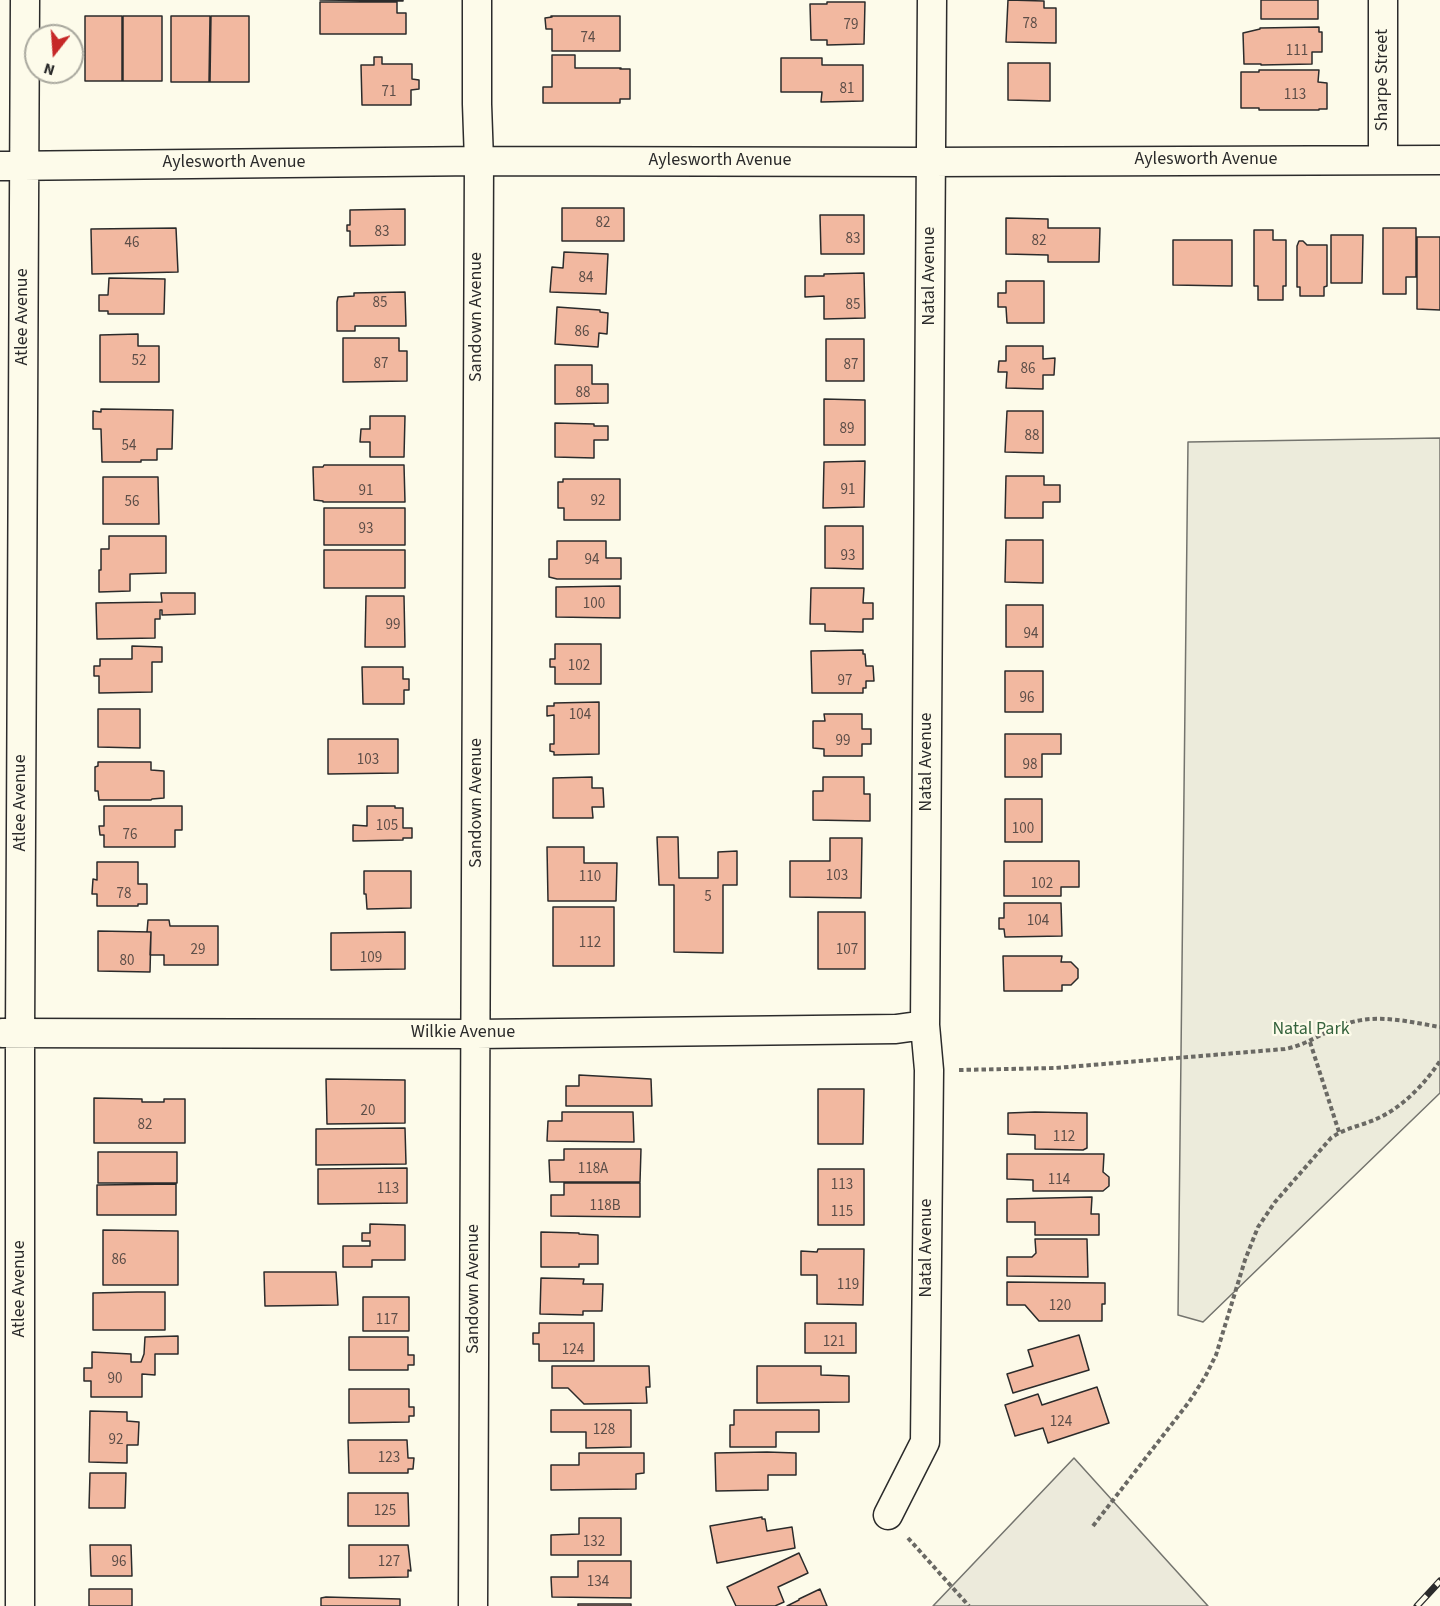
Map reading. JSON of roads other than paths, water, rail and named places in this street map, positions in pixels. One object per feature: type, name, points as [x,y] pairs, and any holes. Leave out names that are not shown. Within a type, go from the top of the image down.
[{"type":"street","name":"Atlee Avenue","points":[[20,1606],[10,1033],[12,166],[25,0]]},
{"type":"street","name":"Sandown Avenue","points":[[473,1606],[479,161],[477,0]]},
{"type":"street","name":"Natal Avenue","points":[[888,1515],[925,1442],[929,1070],[925,1025],[932,0]]},
{"type":"street","name":"Sharpe Street","points":[[1383,0],[1383,159]]},
{"type":"street","name":"Aylesworth Avenue","points":[[12,166],[479,161],[1440,160]]},
{"type":"street","name":"Wilkie Avenue","points":[[10,1033],[476,1034],[896,1029],[925,1025]]},
{"type":"railway","points":[[1417,1606],[1440,1581]]},
{"type":"park label","name":"Natal Park","points":[[1311,1030]]}]
